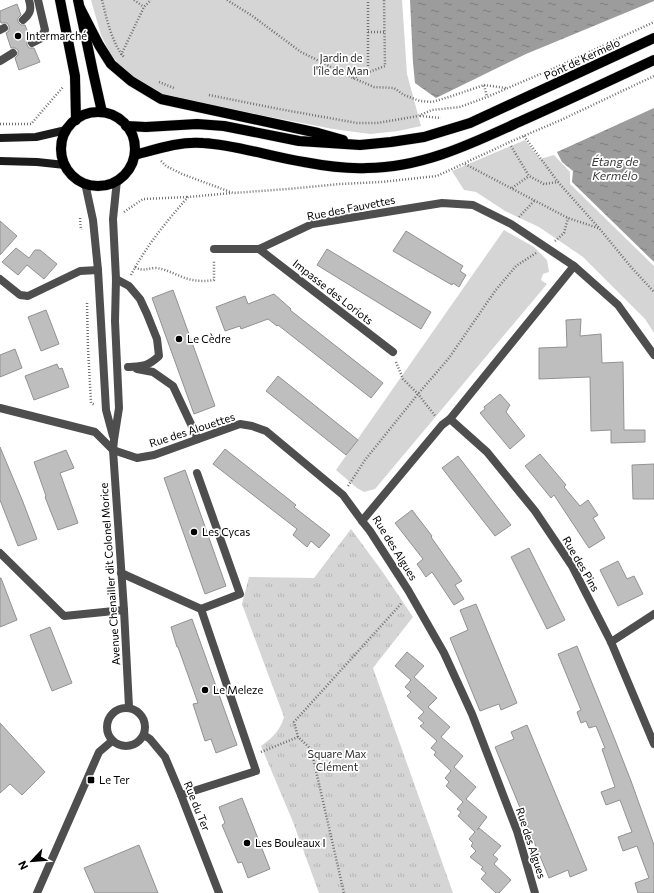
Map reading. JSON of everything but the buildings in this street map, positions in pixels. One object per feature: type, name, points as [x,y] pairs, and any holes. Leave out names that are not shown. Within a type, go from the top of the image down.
[{"type":"main road","points":[[60,0],[76,76],[76,120]]},
{"type":"main road","points":[[79,4],[102,112]]},
{"type":"main road","points":[[79,4],[99,45],[111,64],[131,81],[161,99],[318,133],[360,145]]},
{"type":"main road","name":"Pont de Kermélo","points":[[360,145],[424,137],[470,123],[654,38]]},
{"type":"main road","points":[[135,155],[173,145],[202,142],[231,146],[304,162],[360,168],[397,166],[422,161],[468,145],[654,60]]},
{"type":"main road","points":[[102,112],[113,115],[130,130],[134,143],[135,155],[131,165],[122,176],[110,184],[97,186],[85,184],[74,177],[65,165],[62,155],[62,142],[66,130],[76,120],[86,114],[102,112]]},
{"type":"main road","points":[[126,126],[146,127],[197,124],[224,126],[299,141],[360,145]]},
{"type":"main road","points":[[0,138],[36,137],[66,130]]},
{"type":"main road","points":[[0,161],[38,162],[65,165]]},
{"type":"street","points":[[23,20],[29,15],[31,7],[28,0]]},
{"type":"street","points":[[32,44],[40,39],[45,30],[38,0]]},
{"type":"street","points":[[0,61],[13,53]]},
{"type":"street","name":"Avenue Chenailler dit Colonel Morice","points":[[117,180],[113,219],[116,279],[115,321],[119,408],[113,450],[122,573],[129,707]]},
{"type":"street","name":"Avenue Chenailler dit Colonel Morice","points":[[85,184],[93,220],[98,270],[106,410],[114,440]]},
{"type":"street","name":"Rue des Fauvettes","points":[[214,249],[259,249],[312,224],[442,203],[473,205],[512,224]]},
{"type":"street","points":[[512,224],[574,266],[618,305],[654,355]]},
{"type":"street","name":"Impasse des Loriots","points":[[259,249],[393,352]]},
{"type":"street","name":"Rue des Algues","points":[[535,893],[517,831],[472,714],[444,653],[408,590],[362,521],[442,425],[450,418],[574,266]]},
{"type":"street","points":[[0,278],[20,295],[28,296],[80,271],[98,270]]},
{"type":"street","points":[[116,279],[129,286],[140,299],[157,339],[159,356],[146,366],[118,368]]},
{"type":"street","points":[[128,367],[153,372],[173,386],[198,439]]},
{"type":"street","points":[[0,408],[95,432],[113,450]]},
{"type":"street","name":"Rue des Pins","points":[[450,418],[487,452],[535,511],[572,566],[611,642],[654,744]]},
{"type":"street","name":"Rue des Alouettes","points":[[113,450],[137,458],[154,455],[240,424],[252,426],[266,431],[343,495],[362,521]]},
{"type":"street","points":[[122,573],[201,609],[240,594],[197,473]]},
{"type":"street","points":[[0,553],[64,616],[124,610]]},
{"type":"street","points":[[181,795],[256,770],[201,609]]},
{"type":"street","points":[[611,642],[654,614]]},
{"type":"street","points":[[129,707],[135,709],[143,717],[146,729],[144,735],[136,744],[124,746],[118,744],[112,741],[109,736],[107,724],[109,718],[112,713],[117,710],[129,707]]},
{"type":"street","name":"Rue du Ter","points":[[144,735],[150,739],[165,757],[219,893]]},
{"type":"street","points":[[37,893],[99,752],[112,741]]},
{"type":"path","points":[[102,0],[116,44],[126,59]]},
{"type":"path","points":[[134,0],[144,7]]},
{"type":"path","points":[[111,64],[122,55],[144,7],[151,0]]},
{"type":"path","points":[[227,0],[251,15],[301,52],[374,87],[394,88],[404,95],[432,102],[484,85],[507,88]]},
{"type":"path","points":[[368,0],[368,72]]},
{"type":"path","points":[[353,78],[385,66],[384,0]]},
{"type":"path","points":[[204,94],[357,123],[376,123],[418,116],[432,110],[460,107],[559,66],[654,22]]},
{"type":"path","points":[[368,32],[384,32]]},
{"type":"path","points":[[512,141],[561,120],[654,76]]},
{"type":"path","points":[[154,80],[175,88]]},
{"type":"path","points":[[484,85],[487,97]]},
{"type":"path","points":[[524,136],[558,182],[654,292]]},
{"type":"path","points":[[511,146],[529,176],[544,184],[558,182]]},
{"type":"path","points":[[465,164],[568,218],[599,228]]},
{"type":"path","points":[[512,188],[529,176]]},
{"type":"path","points":[[129,286],[130,278],[135,267],[162,227],[188,197],[233,193]]},
{"type":"path","points":[[512,224],[534,200]]},
{"type":"path","points":[[343,495],[365,460],[449,358],[495,291],[516,266],[546,247],[564,233],[568,218]]},
{"type":"path","points":[[135,267],[140,270],[156,268],[167,270],[193,280],[214,280],[214,249]]},
{"type":"path","points":[[393,352],[403,379],[418,394],[442,425]]},
{"type":"path","points":[[344,893],[311,749],[298,738],[294,722],[400,605],[408,590]]},
{"type":"path","points":[[251,756],[298,738]]},
{"type":"green space","name":"Jardin de l'île de Man","points":[[91,0],[402,0],[407,74],[421,126],[398,131],[370,134],[333,129],[168,97],[145,87],[127,73],[111,55],[101,35]]},
{"type":"green space","points":[[525,140],[540,159],[554,155],[570,172],[570,184],[654,266],[654,333],[645,319],[583,257],[539,227],[505,211],[476,192],[464,190],[452,171]]},
{"type":"green space","points":[[504,230],[534,247],[547,260],[549,272],[543,274],[541,280],[547,284],[375,489],[364,492],[336,470]]},
{"type":"green space","name":"Square Max Clément","points":[[351,529],[413,617],[373,668],[453,893],[319,893],[293,822],[261,746],[275,734],[284,717],[242,604],[249,577],[314,578]]},
{"type":"water","points":[[410,0],[654,1],[526,54],[436,98],[415,83]]},
{"type":"water","name":"Étang de Kermélo","points":[[654,108],[654,262],[572,182],[573,171],[562,162],[557,152]]},
{"type":"place","name":"Intermarché","points":[[18,36]]},
{"type":"place","name":"Le Cèdre","points":[[179,339]]},
{"type":"place","name":"Les Cycas","points":[[194,532]]},
{"type":"place","name":"Le Meleze","points":[[205,690]]},
{"type":"place","name":"Le Ter","points":[[91,780]]},
{"type":"place","name":"Les Bouleaux I","points":[[247,843]]}]
